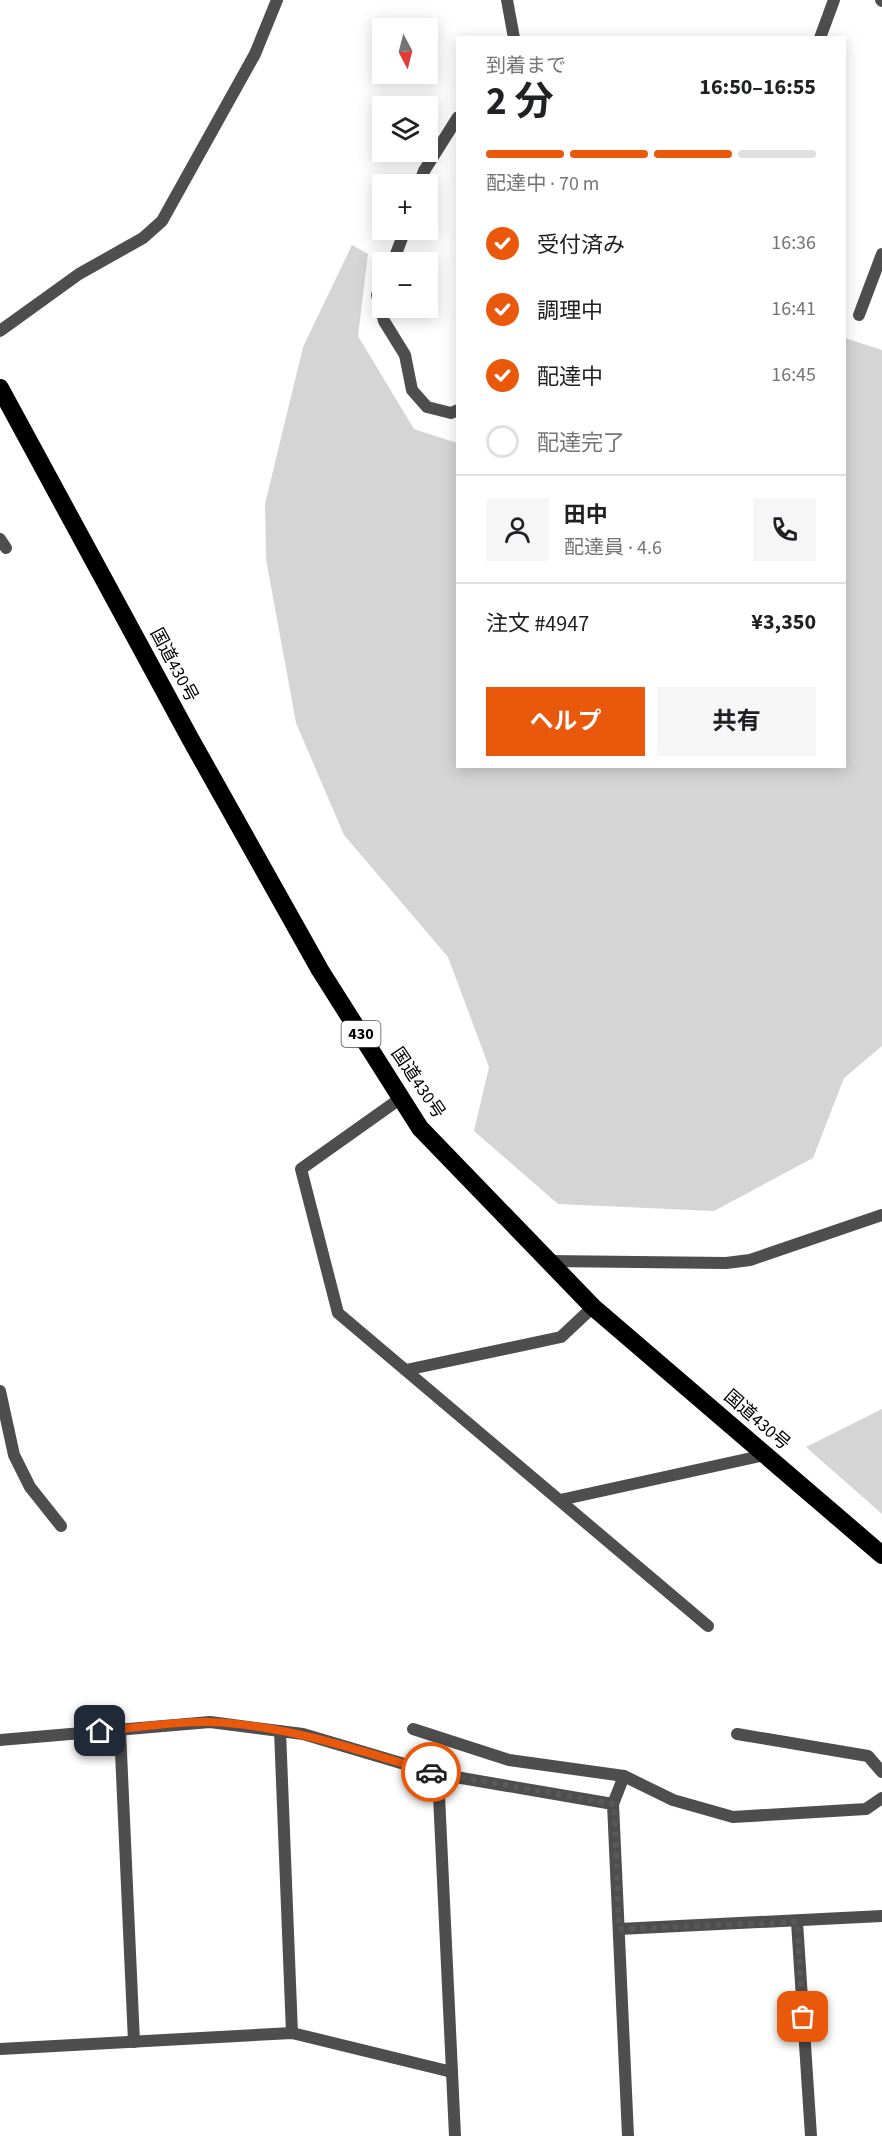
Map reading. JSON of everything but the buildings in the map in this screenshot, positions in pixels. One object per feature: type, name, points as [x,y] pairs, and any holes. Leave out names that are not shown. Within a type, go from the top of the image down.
[{"type":"highway","name":"国道430号","points":[[0,388],[191,740],[320,970],[420,1128],[593,1307],[882,1555]]},
{"type":"street","points":[[0,331],[79,274],[143,238],[162,221],[255,54],[276,0]]},
{"type":"street","points":[[507,0],[513,36]]},
{"type":"street","points":[[821,36],[834,0]]},
{"type":"street","points":[[423,174],[456,120]]},
{"type":"street","points":[[859,315],[882,254]]},
{"type":"street","points":[[383,318],[405,355],[412,390],[427,408],[451,413],[456,411]]},
{"type":"street","points":[[401,1098],[301,1169],[338,1313],[708,1626]]},
{"type":"street","points":[[548,1261],[726,1263],[750,1260],[882,1215]]},
{"type":"street","points":[[406,1370],[561,1337],[593,1307]]},
{"type":"street","points":[[0,1391],[14,1455],[30,1487],[62,1526]]},
{"type":"street","points":[[560,1500],[765,1455]]},
{"type":"street","points":[[0,1740],[210,1722],[303,1734],[438,1774],[614,1804]]},
{"type":"street","points":[[120,1730],[134,2042]]},
{"type":"street","points":[[414,1730],[509,1760],[624,1776],[673,1800],[733,1817],[866,1809],[882,1798]]},
{"type":"street","points":[[280,1731],[292,2033]]},
{"type":"street","points":[[737,1734],[868,1756],[882,1772]]},
{"type":"street","points":[[438,1774],[453,2072],[454,2136]]},
{"type":"street","points":[[624,1776],[614,1804],[628,2136]]},
{"type":"street","points":[[619,1929],[882,1916]]},
{"type":"street","points":[[797,1922],[811,2136]]},
{"type":"street","points":[[0,2049],[292,2033],[453,2072]]},
{"type":"shaded area","points":[[352,245],[368,254],[358,336],[414,429],[456,443],[456,768],[846,768],[846,338],[882,350],[882,1046],[844,1078],[813,1158],[714,1211],[558,1204],[474,1131],[489,1067],[448,957],[344,835],[296,723],[266,559],[265,504],[303,347]]},
{"type":"shaded area","points":[[882,1409],[882,1514],[806,1447]]},
{"type":"way so far","points":[[431,1772],[614,1804],[619,1929],[797,1922],[803,2017]]},
{"type":"route","points":[[100,1731],[210,1722],[303,1734],[431,1772]]}]
